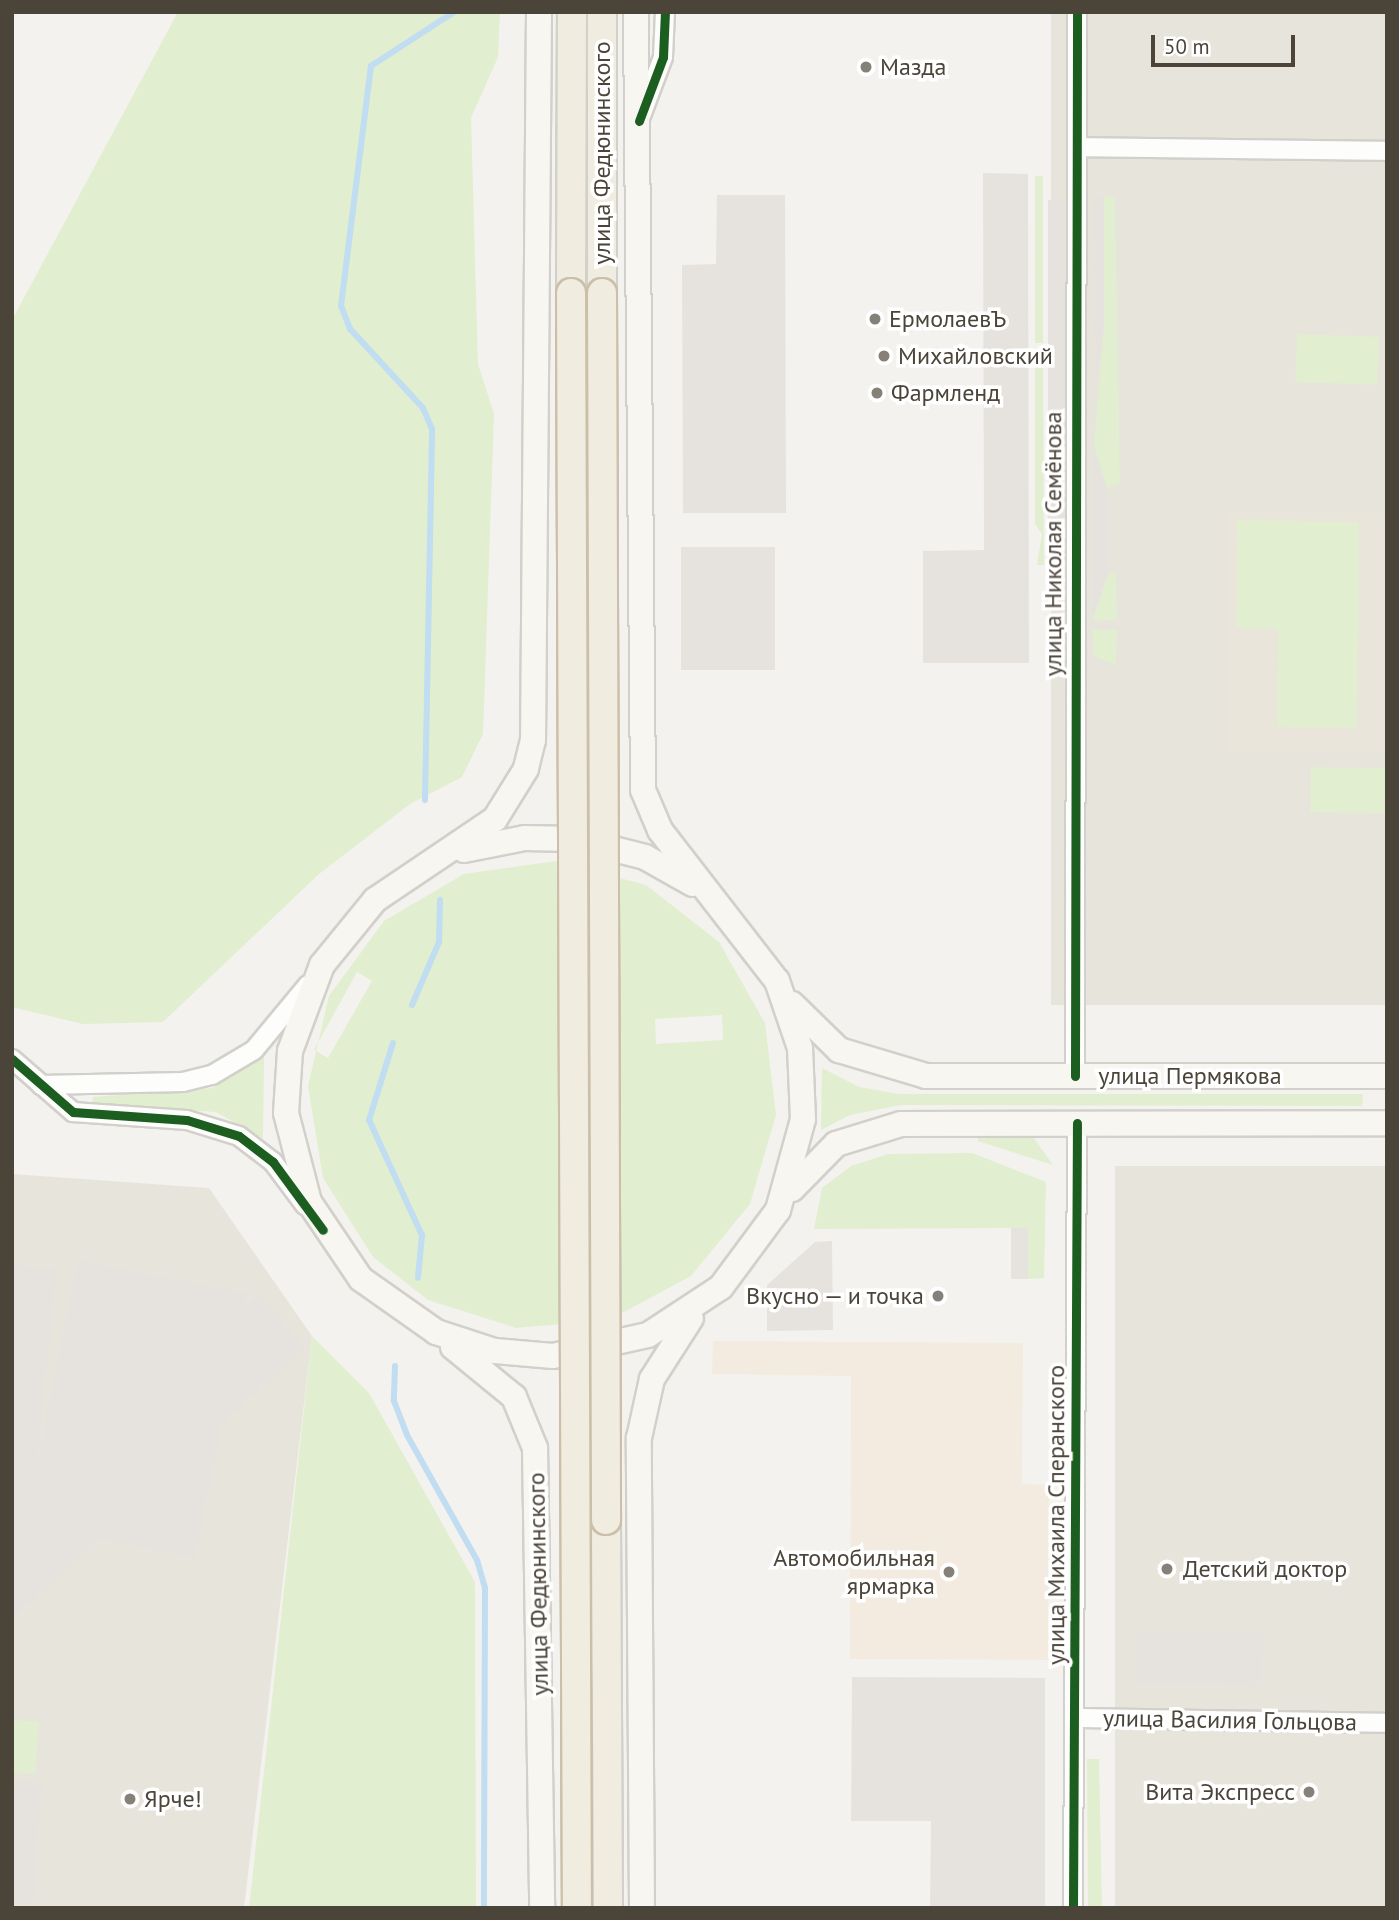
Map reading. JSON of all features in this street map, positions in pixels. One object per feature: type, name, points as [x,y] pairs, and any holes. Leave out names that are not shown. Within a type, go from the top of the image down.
[{"type":"highway","name":"улица Федюнинского","points":[[572,12],[577,1908]]},
{"type":"highway","name":"улица Федюнинского","points":[[602,12],[608,1908]]},
{"type":"main road","points":[[539,12],[533,740],[526,769],[495,819],[375,900],[322,965],[292,1041],[286,1113],[298,1173],[323,1230],[361,1279],[409,1317],[495,1351],[572,1354],[648,1335],[721,1287]]},
{"type":"main road","name":"улица Пермякова","points":[[636,12],[639,121],[639,763],[660,830],[821,1037],[876,1066],[926,1076],[1387,1076]]},
{"type":"main road","points":[[421,868],[501,841],[574,839],[645,857],[724,909]]},
{"type":"main road","points":[[777,981],[800,1048],[804,1096],[800,1143],[778,1210]]},
{"type":"main road","name":"улица Пермякова","points":[[721,1287],[820,1155],[876,1128],[1077,1123],[1387,1123]]},
{"type":"main road","points":[[642,1908],[641,1421],[672,1341],[721,1287]]},
{"type":"main road","name":"улица Федюнинского","points":[[409,1317],[501,1381],[524,1413],[535,1448],[542,1908]]},
{"type":"street","points":[[639,121],[663,57],[665,12]]},
{"type":"street","name":"улица Николая Семёнова","points":[[1076,1076],[1077,12]]},
{"type":"street","points":[[1077,147],[1387,151]]},
{"type":"street","points":[[41,1085],[183,1082],[221,1071],[269,1036],[322,965]]},
{"type":"street","points":[[12,1059],[73,1112],[187,1120],[239,1136],[272,1163],[323,1230]]},
{"type":"street","name":"улица Михаила Сперанского","points":[[1073,1908],[1077,1123]]},
{"type":"street","name":"улица Василия Гольцова","points":[[1074,1718],[1387,1723]]},
{"type":"shaded area","points":[[1051,12],[1387,12],[1387,1005],[1051,1005]]},
{"type":"shaded area","points":[[983,173],[1028,174],[1029,663],[923,663],[923,551],[984,550]]},
{"type":"shaded area","points":[[717,195],[785,195],[786,513],[683,513],[682,265],[716,264]]},
{"type":"shaded area","points":[[1094,196],[1104,196],[1104,327],[1095,387]]},
{"type":"shaded area","points":[[1048,200],[1065,200],[1065,557],[1048,557]]},
{"type":"shaded area","points":[[1094,446],[1107,489],[1108,574],[1092,621]]},
{"type":"shaded area","points":[[1226,513],[1387,513],[1387,752],[1226,752]]},
{"type":"shaded area","points":[[681,547],[775,547],[775,670],[681,670]]},
{"type":"shaded area","points":[[1115,1166],[1387,1166],[1387,1908],[1115,1908]]},
{"type":"shaded area","points":[[12,1174],[209,1188],[312,1336],[244,1908],[12,1908]]},
{"type":"shaded area","points":[[1011,1228],[1028,1228],[1028,1279],[1011,1279]]},
{"type":"shaded area","points":[[832,1241],[833,1330],[767,1331],[767,1285],[815,1242]]},
{"type":"shaded area","points":[[77,1260],[247,1293],[195,1558],[25,1525]]},
{"type":"shaded area","points":[[12,1265],[57,1269],[22,1603],[12,1602]]},
{"type":"shaded area","points":[[258,1295],[306,1346],[12,1620],[12,1524]]},
{"type":"shaded area","name":"Автомобильная ярмарка","points":[[713,1341],[1023,1343],[1022,1484],[1049,1485],[1048,1660],[850,1659],[851,1376],[712,1374]]},
{"type":"shaded area","points":[[1137,1631],[1263,1633],[1262,1686],[1136,1684]]},
{"type":"shaded area","points":[[852,1677],[1045,1678],[1045,1908],[930,1908],[931,1821],[851,1821]]},
{"type":"shaded area","points":[[12,1781],[42,1783],[33,1904],[12,1902]]},
{"type":"green space","points":[[178,12],[500,12],[498,57],[471,118],[478,364],[494,414],[483,734],[462,777],[410,804],[319,874],[163,1022],[83,1024],[12,1007],[12,320]]},
{"type":"green space","points":[[1035,176],[1043,176],[1043,343],[1035,343]]},
{"type":"green space","points":[[1104,196],[1115,197],[1120,483],[1107,489],[1094,446],[1104,327]]},
{"type":"green space","points":[[1297,334],[1379,337],[1377,385],[1295,382]]},
{"type":"green space","points":[[1035,360],[1043,360],[1044,565],[1037,565],[1042,534],[1035,524]]},
{"type":"green space","points":[[1237,520],[1359,522],[1357,728],[1277,727],[1278,629],[1236,628]]},
{"type":"green space","points":[[1116,573],[1117,620],[1092,621],[1108,574]]},
{"type":"green space","points":[[1092,630],[1117,630],[1116,665],[1094,656]]},
{"type":"green space","points":[[1311,767],[1387,768],[1386,813],[1310,812]]},
{"type":"green space","points":[[556,861],[646,885],[719,942],[765,1023],[776,1115],[750,1204],[691,1276],[609,1320],[516,1328],[428,1300],[373,1257],[323,1178],[308,1086],[316,1051],[328,1058],[372,981],[357,972],[318,1042],[329,996],[384,921],[464,874]],"holes":[[[722,1015],[723,1040],[656,1044],[655,1019]]]},
{"type":"green space","points":[[264,1057],[263,1139],[216,1112],[92,1104],[93,1097],[212,1088]]},
{"type":"green space","points":[[822,1068],[859,1087],[899,1094],[1363,1094],[1362,1106],[901,1105],[850,1115],[821,1130]]},
{"type":"green space","points":[[978,1137],[1033,1137],[1053,1165],[978,1141]]},
{"type":"green space","points":[[972,1153],[1046,1182],[1044,1278],[1028,1279],[1027,1228],[814,1229],[822,1188],[851,1166],[888,1154]]},
{"type":"green space","points":[[312,1336],[369,1393],[475,1582],[476,1908],[249,1908]]},
{"type":"green space","points":[[12,1720],[39,1722],[35,1774],[12,1772]]},
{"type":"green space","points":[[1087,1759],[1099,1759],[1102,1908],[1088,1908]]},
{"type":"waterway","points":[[425,800],[432,429],[423,408],[350,329],[341,306],[371,66],[454,12]]},
{"type":"waterway","points":[[412,1005],[439,942],[440,900]]},
{"type":"waterway","points":[[393,1043],[369,1120],[422,1235],[418,1278]]},
{"type":"waterway","points":[[395,1366],[394,1401],[407,1435],[477,1560],[485,1588],[484,1908]]},
{"type":"cycle path","points":[[639,121],[663,57],[665,12]]},
{"type":"cycle path","points":[[1075,1076],[1077,12]]},
{"type":"cycle path","points":[[12,1059],[73,1112],[187,1120],[239,1136],[273,1162],[323,1230]]},
{"type":"cycle path","points":[[1073,1908],[1077,1123]]},
{"type":"place","name":"Мазда","points":[[866,67]]},
{"type":"place","name":"ЕрмолаевЪ","points":[[875,319]]},
{"type":"place","name":"Михайловский","points":[[884,356]]},
{"type":"place","name":"Фармленд","points":[[877,393]]},
{"type":"place","name":"Вкусно — и точка","points":[[938,1296]]},
{"type":"place","name":"Детский доктор","points":[[1167,1569]]},
{"type":"place","name":"Автомобильная ярмарка","points":[[949,1572]]},
{"type":"place","name":"Вита Экспресс","points":[[1309,1792]]},
{"type":"place","name":"Ярче!","points":[[130,1799]]}]
